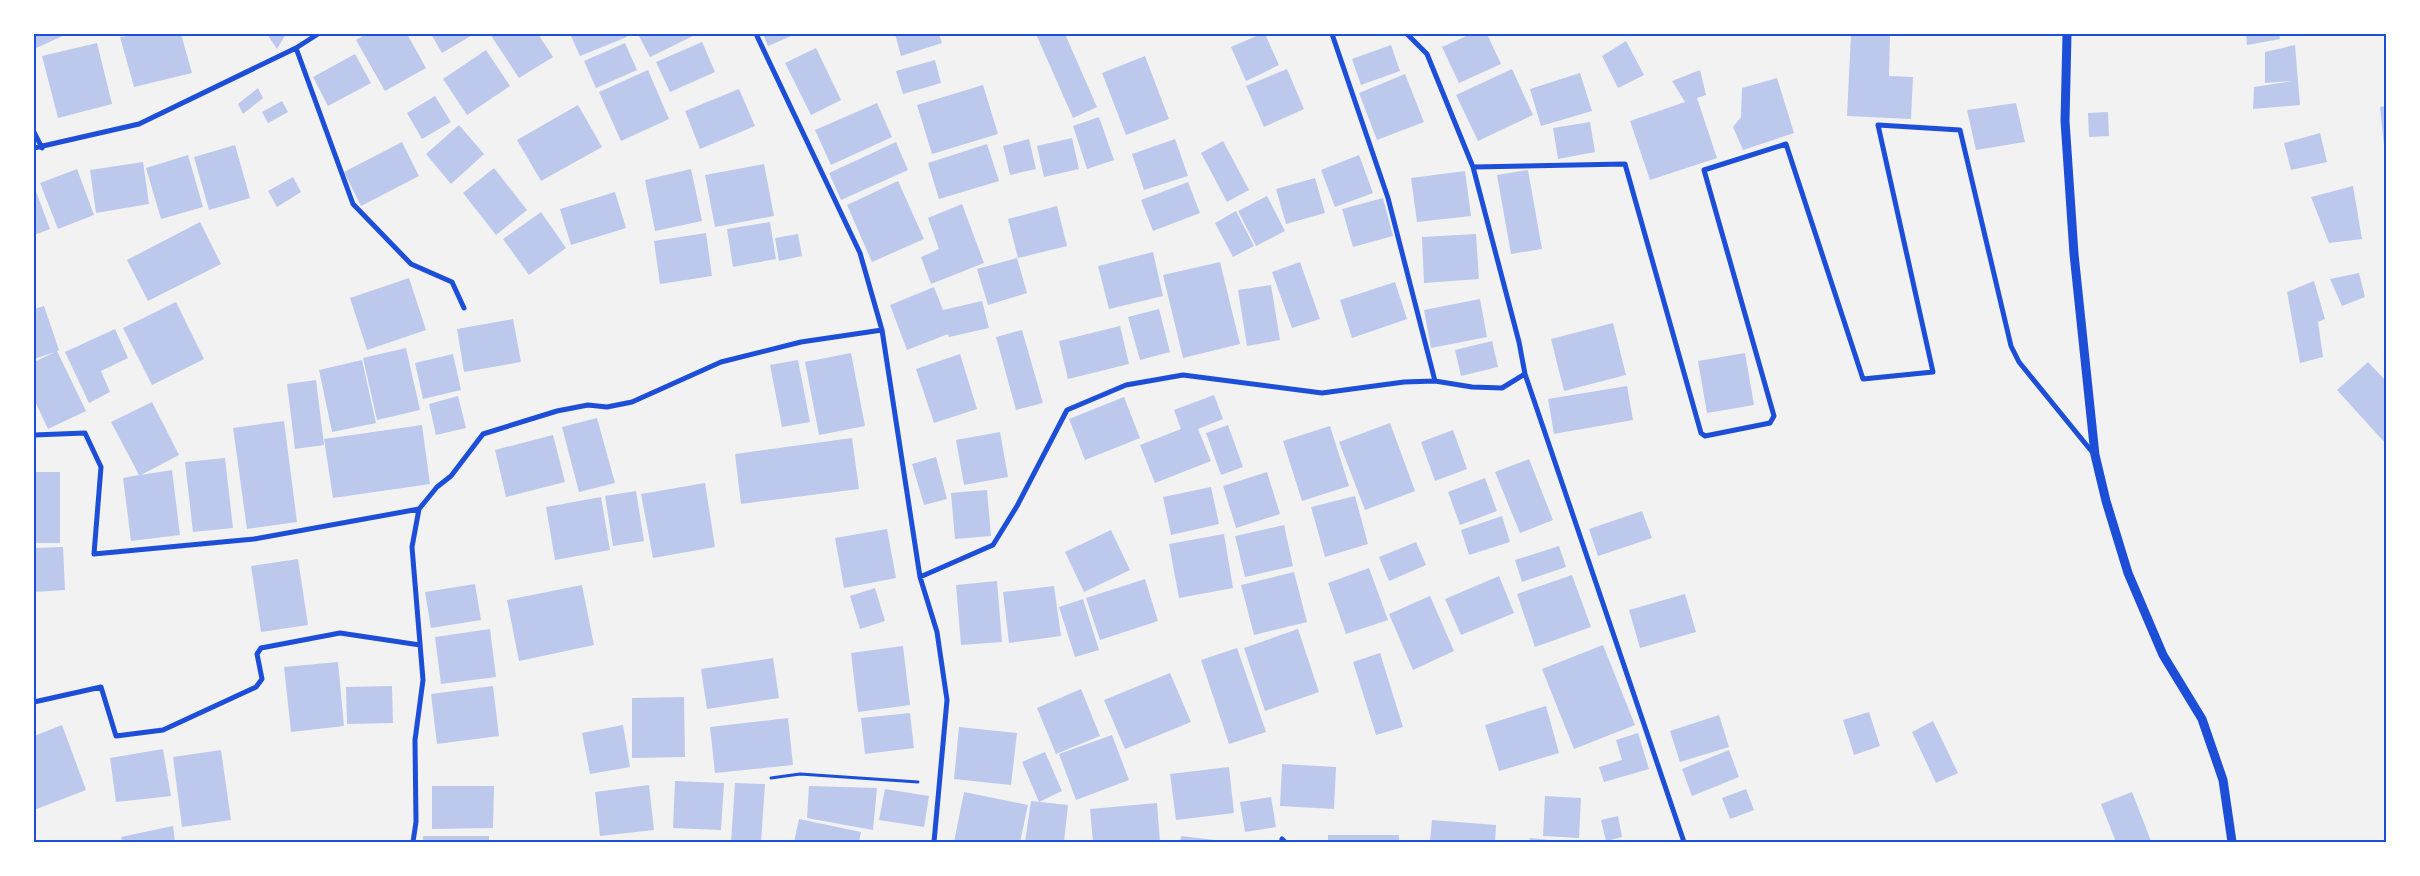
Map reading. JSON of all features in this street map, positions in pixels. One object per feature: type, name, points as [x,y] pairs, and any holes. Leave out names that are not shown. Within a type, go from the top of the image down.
[{"type":"street","points":[[34,148],[42,148],[139,124],[296,48],[318,34]]},
{"type":"street","points":[[756,34],[860,253],[882,330],[920,577],[937,632],[948,700],[934,842]]},
{"type":"street","points":[[1332,34],[1388,198],[1435,381]]},
{"type":"street","points":[[1407,34],[1427,54],[1474,168],[1519,342],[1525,374],[1684,842]]},
{"type":"street","points":[[2067,34],[2066,121],[2071,216],[2095,455],[2106,501],[2128,572],[2163,656],[2202,719],[2224,780],[2232,842]]},
{"type":"street","points":[[296,48],[353,204],[411,264],[452,282],[464,308]]},
{"type":"street","points":[[1474,168],[1625,164],[1701,433],[1705,436],[1770,423],[1774,416],[1704,170],[1786,144],[1863,379],[1933,372],[1878,125],[1960,130],[2011,346],[2019,362],[2095,455]]},
{"type":"street","points":[[34,132],[42,148]]},
{"type":"street","points":[[413,842],[416,822],[415,740],[423,680],[412,548],[418,509],[437,487],[451,476],[483,434],[557,412],[588,405],[607,407],[632,402],[730,360],[801,342],[882,330]]},
{"type":"street","points":[[920,577],[993,545],[1017,506],[1067,410],[1126,385],[1183,374],[1322,393],[1404,382],[1435,381],[1472,387],[1502,388],[1525,374]]},
{"type":"street","points":[[34,435],[85,433],[101,467],[94,554],[254,539],[418,509]]},
{"type":"street","points":[[34,702],[100,687],[116,736],[163,730],[256,687],[262,680],[257,654],[261,648],[340,633],[420,645]]},
{"type":"path","points":[[771,778],[800,774],[939,783]]},
{"type":"building","points":[[34,34],[67,34],[34,49]]},
{"type":"building","points":[[143,34],[181,34],[192,73],[134,87],[120,37]]},
{"type":"building","points":[[267,34],[286,34],[277,49]]},
{"type":"building","points":[[366,34],[407,34],[426,68],[385,91],[356,40]]},
{"type":"building","points":[[431,34],[474,34],[442,53]]},
{"type":"building","points":[[490,34],[538,34],[553,57],[519,78]]},
{"type":"building","points":[[570,34],[626,34],[627,37],[580,56]]},
{"type":"building","points":[[638,34],[697,34],[650,57]]},
{"type":"building","points":[[763,34],[796,34],[768,46]]},
{"type":"building","points":[[895,34],[939,34],[942,43],[901,56]]},
{"type":"building","points":[[1036,34],[1065,34],[1097,107],[1073,118]]},
{"type":"building","points":[[1265,34],[1279,65],[1246,81],[1231,47]]},
{"type":"building","points":[[1471,34],[1487,34],[1501,64],[1459,83],[1442,47]]},
{"type":"building","points":[[1851,34],[1890,34],[1889,76],[1913,77],[1911,119],[1847,116]]},
{"type":"building","points":[[2246,34],[2279,34],[2280,39],[2247,45]]},
{"type":"building","points":[[1626,41],[1644,75],[1618,88],[1602,56]]},
{"type":"building","points":[[702,42],[715,72],[670,92],[656,62]]},
{"type":"building","points":[[97,43],[112,104],[58,118],[42,56]]},
{"type":"building","points":[[625,43],[637,70],[596,88],[584,61]]},
{"type":"building","points":[[1391,45],[1400,71],[1361,85],[1352,59]]},
{"type":"building","points":[[2295,45],[2300,105],[2253,109],[2254,87],[2293,81],[2265,83],[2265,52]]},
{"type":"building","points":[[816,48],[841,100],[811,115],[785,63]]},
{"type":"building","points":[[486,50],[510,86],[467,115],[443,79]]},
{"type":"building","points":[[355,54],[371,83],[328,106],[313,77]]},
{"type":"building","points":[[1145,56],[1169,119],[1126,135],[1102,73]]},
{"type":"building","points":[[935,60],[941,83],[903,94],[896,71]]},
{"type":"building","points":[[1287,69],[1304,109],[1264,127],[1246,86]]},
{"type":"building","points":[[1512,69],[1533,115],[1478,141],[1456,95]]},
{"type":"building","points":[[648,70],[669,119],[621,141],[599,92]]},
{"type":"building","points":[[1700,70],[1706,95],[1697,98],[1717,158],[1650,180],[1630,121],[1685,102],[1672,81]]},
{"type":"building","points":[[1580,73],[1592,111],[1541,126],[1530,89]]},
{"type":"building","points":[[1405,74],[1424,122],[1377,140],[1359,93]]},
{"type":"building","points":[[1777,78],[1794,133],[1743,150],[1733,127],[1741,117],[1742,88]]},
{"type":"building","points":[[983,85],[998,134],[932,154],[917,105]]},
{"type":"building","points":[[258,88],[263,98],[243,114],[238,104]]},
{"type":"building","points":[[739,89],[755,126],[700,149],[685,111]]},
{"type":"building","points":[[435,96],[451,122],[422,139],[407,113]]},
{"type":"building","points":[[282,101],[288,112],[268,123],[262,112]]},
{"type":"building","points":[[877,103],[892,137],[831,165],[815,130]]},
{"type":"building","points":[[2016,103],[2025,142],[1976,150],[1967,110]]},
{"type":"building","points":[[578,105],[602,147],[541,181],[517,140]]},
{"type":"building","points":[[2386,106],[2386,153],[2385,154],[2380,107]]},
{"type":"building","points":[[2108,112],[2109,136],[2089,137],[2088,113]]},
{"type":"building","points":[[1099,117],[1114,160],[1087,169],[1073,126]]},
{"type":"building","points":[[1590,122],[1595,152],[1558,159],[1553,128]]},
{"type":"building","points":[[459,125],[484,154],[451,184],[426,154]]},
{"type":"building","points":[[2320,133],[2327,162],[2291,170],[2284,143]]},
{"type":"building","points":[[1072,138],[1079,169],[1044,177],[1037,146]]},
{"type":"building","points":[[1029,139],[1036,169],[1010,175],[1003,146]]},
{"type":"building","points":[[1175,139],[1188,176],[1144,190],[1132,154]]},
{"type":"building","points":[[1223,141],[1249,190],[1227,202],[1201,153]]},
{"type":"building","points":[[402,142],[419,176],[361,206],[344,172]]},
{"type":"building","points":[[896,142],[908,170],[841,200],[829,173]]},
{"type":"building","points":[[987,144],[999,181],[939,199],[928,163]]},
{"type":"building","points":[[235,145],[250,198],[209,210],[194,157]]},
{"type":"building","points":[[188,155],[203,207],[161,219],[146,168]]},
{"type":"building","points":[[1359,155],[1373,193],[1335,207],[1321,170]]},
{"type":"building","points":[[143,162],[149,204],[96,213],[90,170]]},
{"type":"building","points":[[764,164],[774,216],[715,227],[705,175]]},
{"type":"building","points":[[494,168],[527,210],[496,235],[463,193]]},
{"type":"building","points":[[77,169],[94,215],[58,229],[40,183]]},
{"type":"building","points":[[691,169],[702,221],[655,231],[645,180]]},
{"type":"building","points":[[1528,170],[1542,249],[1511,254],[1497,175]]},
{"type":"building","points":[[1465,171],[1471,216],[1417,222],[1411,178]]},
{"type":"building","points":[[293,177],[301,192],[277,207],[268,191]]},
{"type":"building","points":[[1315,178],[1325,213],[1286,224],[1276,189]]},
{"type":"building","points":[[898,181],[924,239],[872,262],[847,205]]},
{"type":"building","points":[[1188,182],[1200,213],[1153,231],[1141,200]]},
{"type":"building","points":[[34,186],[50,229],[34,235]]},
{"type":"building","points":[[2353,186],[2362,239],[2329,243],[2311,197]]},
{"type":"building","points":[[615,192],[626,228],[571,245],[560,209]]},
{"type":"building","points":[[1267,196],[1285,231],[1256,246],[1238,211]]},
{"type":"building","points":[[1383,198],[1393,236],[1353,247],[1342,209]]},
{"type":"building","points":[[962,204],[984,263],[931,284],[921,257],[939,249],[928,218]]},
{"type":"building","points":[[1057,206],[1067,246],[1018,258],[1008,219]]},
{"type":"building","points":[[1236,211],[1254,246],[1233,257],[1215,223]]},
{"type":"building","points":[[541,212],[566,248],[529,275],[503,239]]},
{"type":"building","points":[[200,222],[221,264],[148,301],[127,260]]},
{"type":"building","points":[[770,222],[776,259],[733,267],[727,229]]},
{"type":"building","points":[[706,233],[712,276],[660,284],[654,241]]},
{"type":"building","points":[[798,234],[802,256],[779,261],[775,238]]},
{"type":"building","points":[[1476,234],[1479,279],[1424,283],[1422,237]]},
{"type":"building","points":[[1153,252],[1163,296],[1109,309],[1098,266]]},
{"type":"building","points":[[1017,258],[1027,293],[988,305],[977,269]]},
{"type":"building","points":[[1220,262],[1240,344],[1183,358],[1163,275]]},
{"type":"building","points":[[1300,262],[1320,319],[1292,328],[1272,272]]},
{"type":"building","points":[[2359,273],[2365,297],[2342,306],[2330,279]]},
{"type":"building","points":[[409,278],[426,330],[367,350],[350,298]]},
{"type":"building","points":[[2314,281],[2325,319],[2318,322],[2323,357],[2300,363],[2287,292]]},
{"type":"building","points":[[1395,282],[1407,319],[1352,338],[1340,300]]},
{"type":"building","points":[[1271,285],[1280,340],[1247,346],[1238,290]]},
{"type":"building","points":[[934,287],[943,310],[982,301],[989,328],[949,337],[948,334],[907,350],[890,305]]},
{"type":"building","points":[[1480,299],[1487,337],[1431,348],[1424,310]]},
{"type":"building","points":[[176,302],[204,359],[152,385],[123,328]]},
{"type":"building","points":[[44,306],[59,350],[57,351],[86,411],[48,429],[34,399],[34,362],[55,352],[34,359],[34,309]]},
{"type":"building","points":[[1159,309],[1170,352],[1140,360],[1128,317]]},
{"type":"building","points":[[513,319],[521,362],[464,372],[457,329]]},
{"type":"building","points":[[1613,323],[1626,375],[1564,391],[1551,339]]},
{"type":"building","points":[[1120,326],[1129,364],[1068,379],[1059,341]]},
{"type":"building","points":[[115,329],[128,358],[101,371],[110,392],[89,403],[65,352]]},
{"type":"building","points":[[1022,330],[1043,403],[1016,410],[996,337]]},
{"type":"building","points":[[1492,341],[1498,367],[1461,376],[1455,350]]},
{"type":"building","points":[[406,348],[420,410],[377,420],[363,358]]},
{"type":"building","points":[[851,353],[865,426],[819,435],[805,362]]},
{"type":"building","points":[[1745,353],[1754,405],[1707,413],[1698,361]]},
{"type":"building","points":[[453,354],[461,390],[423,399],[415,363]]},
{"type":"building","points":[[960,354],[977,409],[934,423],[916,369]]},
{"type":"building","points":[[362,360],[376,423],[332,432],[319,370]]},
{"type":"building","points":[[798,360],[810,422],[782,427],[770,365]]},
{"type":"building","points":[[2368,362],[2386,381],[2386,444],[2337,390]]},
{"type":"building","points":[[316,380],[324,445],[295,449],[287,384]]},
{"type":"building","points":[[1627,386],[1633,420],[1554,434],[1548,399]]},
{"type":"building","points":[[1214,395],[1223,419],[1198,429],[1211,461],[1155,483],[1140,445],[1181,429],[1174,410]]},
{"type":"building","points":[[458,396],[466,428],[436,435],[429,404]]},
{"type":"building","points":[[1124,397],[1140,438],[1085,460],[1069,419]]},
{"type":"building","points":[[152,402],[179,455],[141,475],[172,470],[180,535],[131,541],[123,478],[139,475],[111,422]]},
{"type":"building","points":[[597,418],[615,483],[579,492],[562,427]]},
{"type":"building","points":[[284,421],[297,522],[247,529],[233,428]]},
{"type":"building","points":[[1390,423],[1415,491],[1365,510],[1339,442]]},
{"type":"building","points":[[422,425],[430,484],[333,498],[324,439]]},
{"type":"building","points":[[1228,425],[1243,467],[1221,475],[1206,433]]},
{"type":"building","points":[[1330,426],[1349,486],[1302,501],[1283,441]]},
{"type":"building","points":[[1453,430],[1467,469],[1435,481],[1421,442]]},
{"type":"building","points":[[1000,432],[1008,477],[964,485],[956,440]]},
{"type":"building","points":[[553,435],[565,482],[506,497],[495,450]]},
{"type":"building","points":[[852,438],[859,489],[741,504],[735,454]]},
{"type":"building","points":[[936,457],[947,499],[924,505],[912,464]]},
{"type":"building","points":[[225,458],[233,528],[193,532],[185,462]]},
{"type":"building","points":[[1529,459],[1553,520],[1520,533],[1495,472]]},
{"type":"building","points":[[34,472],[60,472],[60,543],[34,543]]},
{"type":"building","points":[[1267,472],[1280,514],[1236,528],[1223,486]]},
{"type":"building","points":[[1485,478],[1497,511],[1460,525],[1448,492]]},
{"type":"building","points":[[705,483],[715,547],[653,558],[641,494]]},
{"type":"building","points":[[1211,487],[1219,524],[1171,535],[1163,497]]},
{"type":"building","points":[[987,490],[991,536],[955,539],[951,493]]},
{"type":"building","points":[[636,491],[644,541],[613,546],[605,496]]},
{"type":"building","points":[[1355,496],[1368,544],[1325,557],[1311,507]]},
{"type":"building","points":[[601,497],[610,550],[555,560],[546,507]]},
{"type":"building","points":[[1642,511],[1652,538],[1598,556],[1589,529]]},
{"type":"building","points":[[1502,516],[1510,542],[1469,555],[1461,530]]},
{"type":"building","points":[[1284,525],[1293,566],[1245,577],[1235,536]]},
{"type":"building","points":[[887,529],[896,578],[844,588],[835,538]]},
{"type":"building","points":[[1111,530],[1130,570],[1084,592],[1065,552]]},
{"type":"building","points":[[1224,534],[1233,588],[1179,598],[1169,544]]},
{"type":"building","points":[[1416,542],[1426,565],[1389,581],[1379,557]]},
{"type":"building","points":[[1559,546],[1566,567],[1522,582],[1515,560]]},
{"type":"building","points":[[63,547],[65,590],[34,592],[34,548]]},
{"type":"building","points":[[298,559],[308,625],[261,632],[251,566]]},
{"type":"building","points":[[1369,568],[1388,620],[1346,634],[1328,583]]},
{"type":"building","points":[[1294,572],[1307,622],[1254,635],[1241,585]]},
{"type":"building","points":[[1572,575],[1591,627],[1535,647],[1517,594]]},
{"type":"building","points":[[1499,576],[1514,613],[1461,635],[1445,599]]},
{"type":"building","points":[[1145,579],[1158,621],[1100,640],[1086,598]]},
{"type":"building","points":[[997,581],[1002,642],[961,645],[956,585]]},
{"type":"building","points":[[475,584],[481,620],[431,628],[425,592]]},
{"type":"building","points":[[582,585],[594,645],[519,661],[507,600]]},
{"type":"building","points":[[1054,586],[1061,636],[1009,643],[1003,592]]},
{"type":"building","points":[[875,588],[885,621],[860,629],[850,596]]},
{"type":"building","points":[[1685,594],[1696,632],[1640,648],[1629,610]]},
{"type":"building","points":[[1430,596],[1454,651],[1413,670],[1389,614]]},
{"type":"building","points":[[1083,599],[1099,650],[1075,657],[1059,607]]},
{"type":"building","points":[[490,629],[496,677],[441,684],[435,637]]},
{"type":"building","points":[[1298,629],[1319,692],[1265,711],[1244,648]]},
{"type":"building","points":[[1603,645],[1635,725],[1574,749],[1542,669]]},
{"type":"building","points":[[903,646],[910,705],[858,712],[851,653]]},
{"type":"building","points":[[1237,648],[1266,732],[1229,744],[1201,660]]},
{"type":"building","points":[[1380,653],[1403,727],[1376,735],[1353,662]]},
{"type":"building","points":[[773,658],[779,698],[707,709],[701,669]]},
{"type":"building","points":[[338,662],[344,726],[291,732],[284,667]]},
{"type":"building","points":[[1170,673],[1191,722],[1125,749],[1104,700]]},
{"type":"building","points":[[392,686],[393,723],[347,724],[346,687]]},
{"type":"building","points":[[493,686],[499,736],[437,744],[431,694]]},
{"type":"building","points":[[1081,689],[1100,736],[1056,754],[1037,708]]},
{"type":"building","points":[[684,697],[685,757],[632,758],[632,698]]},
{"type":"building","points":[[1546,706],[1559,753],[1499,771],[1485,725]]},
{"type":"building","points":[[1869,712],[1880,746],[1854,755],[1843,720]]},
{"type":"building","points":[[910,713],[914,748],[865,754],[861,718]]},
{"type":"building","points":[[1719,715],[1729,747],[1680,762],[1670,731]]},
{"type":"building","points":[[788,718],[793,765],[715,773],[710,727]]},
{"type":"building","points":[[1933,721],[1958,773],[1936,783],[1912,732]]},
{"type":"building","points":[[62,725],[86,790],[34,810],[34,736]]},
{"type":"building","points":[[623,725],[630,767],[590,774],[582,733]]},
{"type":"building","points":[[959,727],[1017,733],[1011,785],[954,779]]},
{"type":"building","points":[[1638,733],[1649,769],[1604,782],[1599,767],[1622,760],[1616,740]]},
{"type":"building","points":[[1112,735],[1129,780],[1076,800],[1059,754]]},
{"type":"building","points":[[163,749],[171,796],[116,802],[110,758]]},
{"type":"building","points":[[221,750],[231,820],[182,827],[173,757]]},
{"type":"building","points":[[1729,750],[1739,777],[1692,796],[1682,769]]},
{"type":"building","points":[[1045,752],[1062,791],[1039,802],[1022,762]]},
{"type":"building","points":[[1282,764],[1336,767],[1334,809],[1280,806]]},
{"type":"building","points":[[1229,767],[1234,813],[1176,820],[1170,774]]},
{"type":"building","points":[[675,781],[724,783],[721,830],[673,828]]},
{"type":"building","points":[[735,783],[765,784],[761,842],[731,842]]},
{"type":"building","points":[[649,785],[654,830],[600,836],[595,792]]},
{"type":"building","points":[[432,786],[494,786],[493,828],[432,829]]},
{"type":"building","points":[[809,786],[877,788],[873,830],[807,818]]},
{"type":"building","points":[[885,789],[929,796],[924,827],[879,820]]},
{"type":"building","points":[[1746,789],[1754,810],[1730,819],[1722,798]]},
{"type":"building","points":[[964,792],[1028,805],[1020,842],[954,842]]},
{"type":"building","points":[[2132,792],[2151,841],[2116,842],[2101,804]]},
{"type":"building","points":[[1545,796],[1581,798],[1579,838],[1543,836]]},
{"type":"building","points":[[1271,797],[1276,827],[1245,832],[1240,802]]},
{"type":"building","points":[[1031,801],[1068,805],[1064,842],[1025,842]]},
{"type":"building","points":[[1157,803],[1160,842],[1093,842],[1090,809]]},
{"type":"building","points":[[1618,816],[1622,837],[1606,841],[1601,820]]},
{"type":"building","points":[[799,819],[861,832],[859,842],[794,842]]},
{"type":"building","points":[[1432,820],[1496,825],[1495,842],[1430,842]]},
{"type":"building","points":[[173,826],[175,842],[123,842],[121,837]]},
{"type":"building","points":[[1328,835],[1399,835],[1399,842],[1328,842]]},
{"type":"building","points":[[423,836],[489,836],[489,842],[423,842]]},
{"type":"building","points":[[1181,836],[1223,841],[1223,842],[1180,842]]},
{"type":"building","points":[[1530,838],[1559,841],[1559,842],[1529,842]]}]
